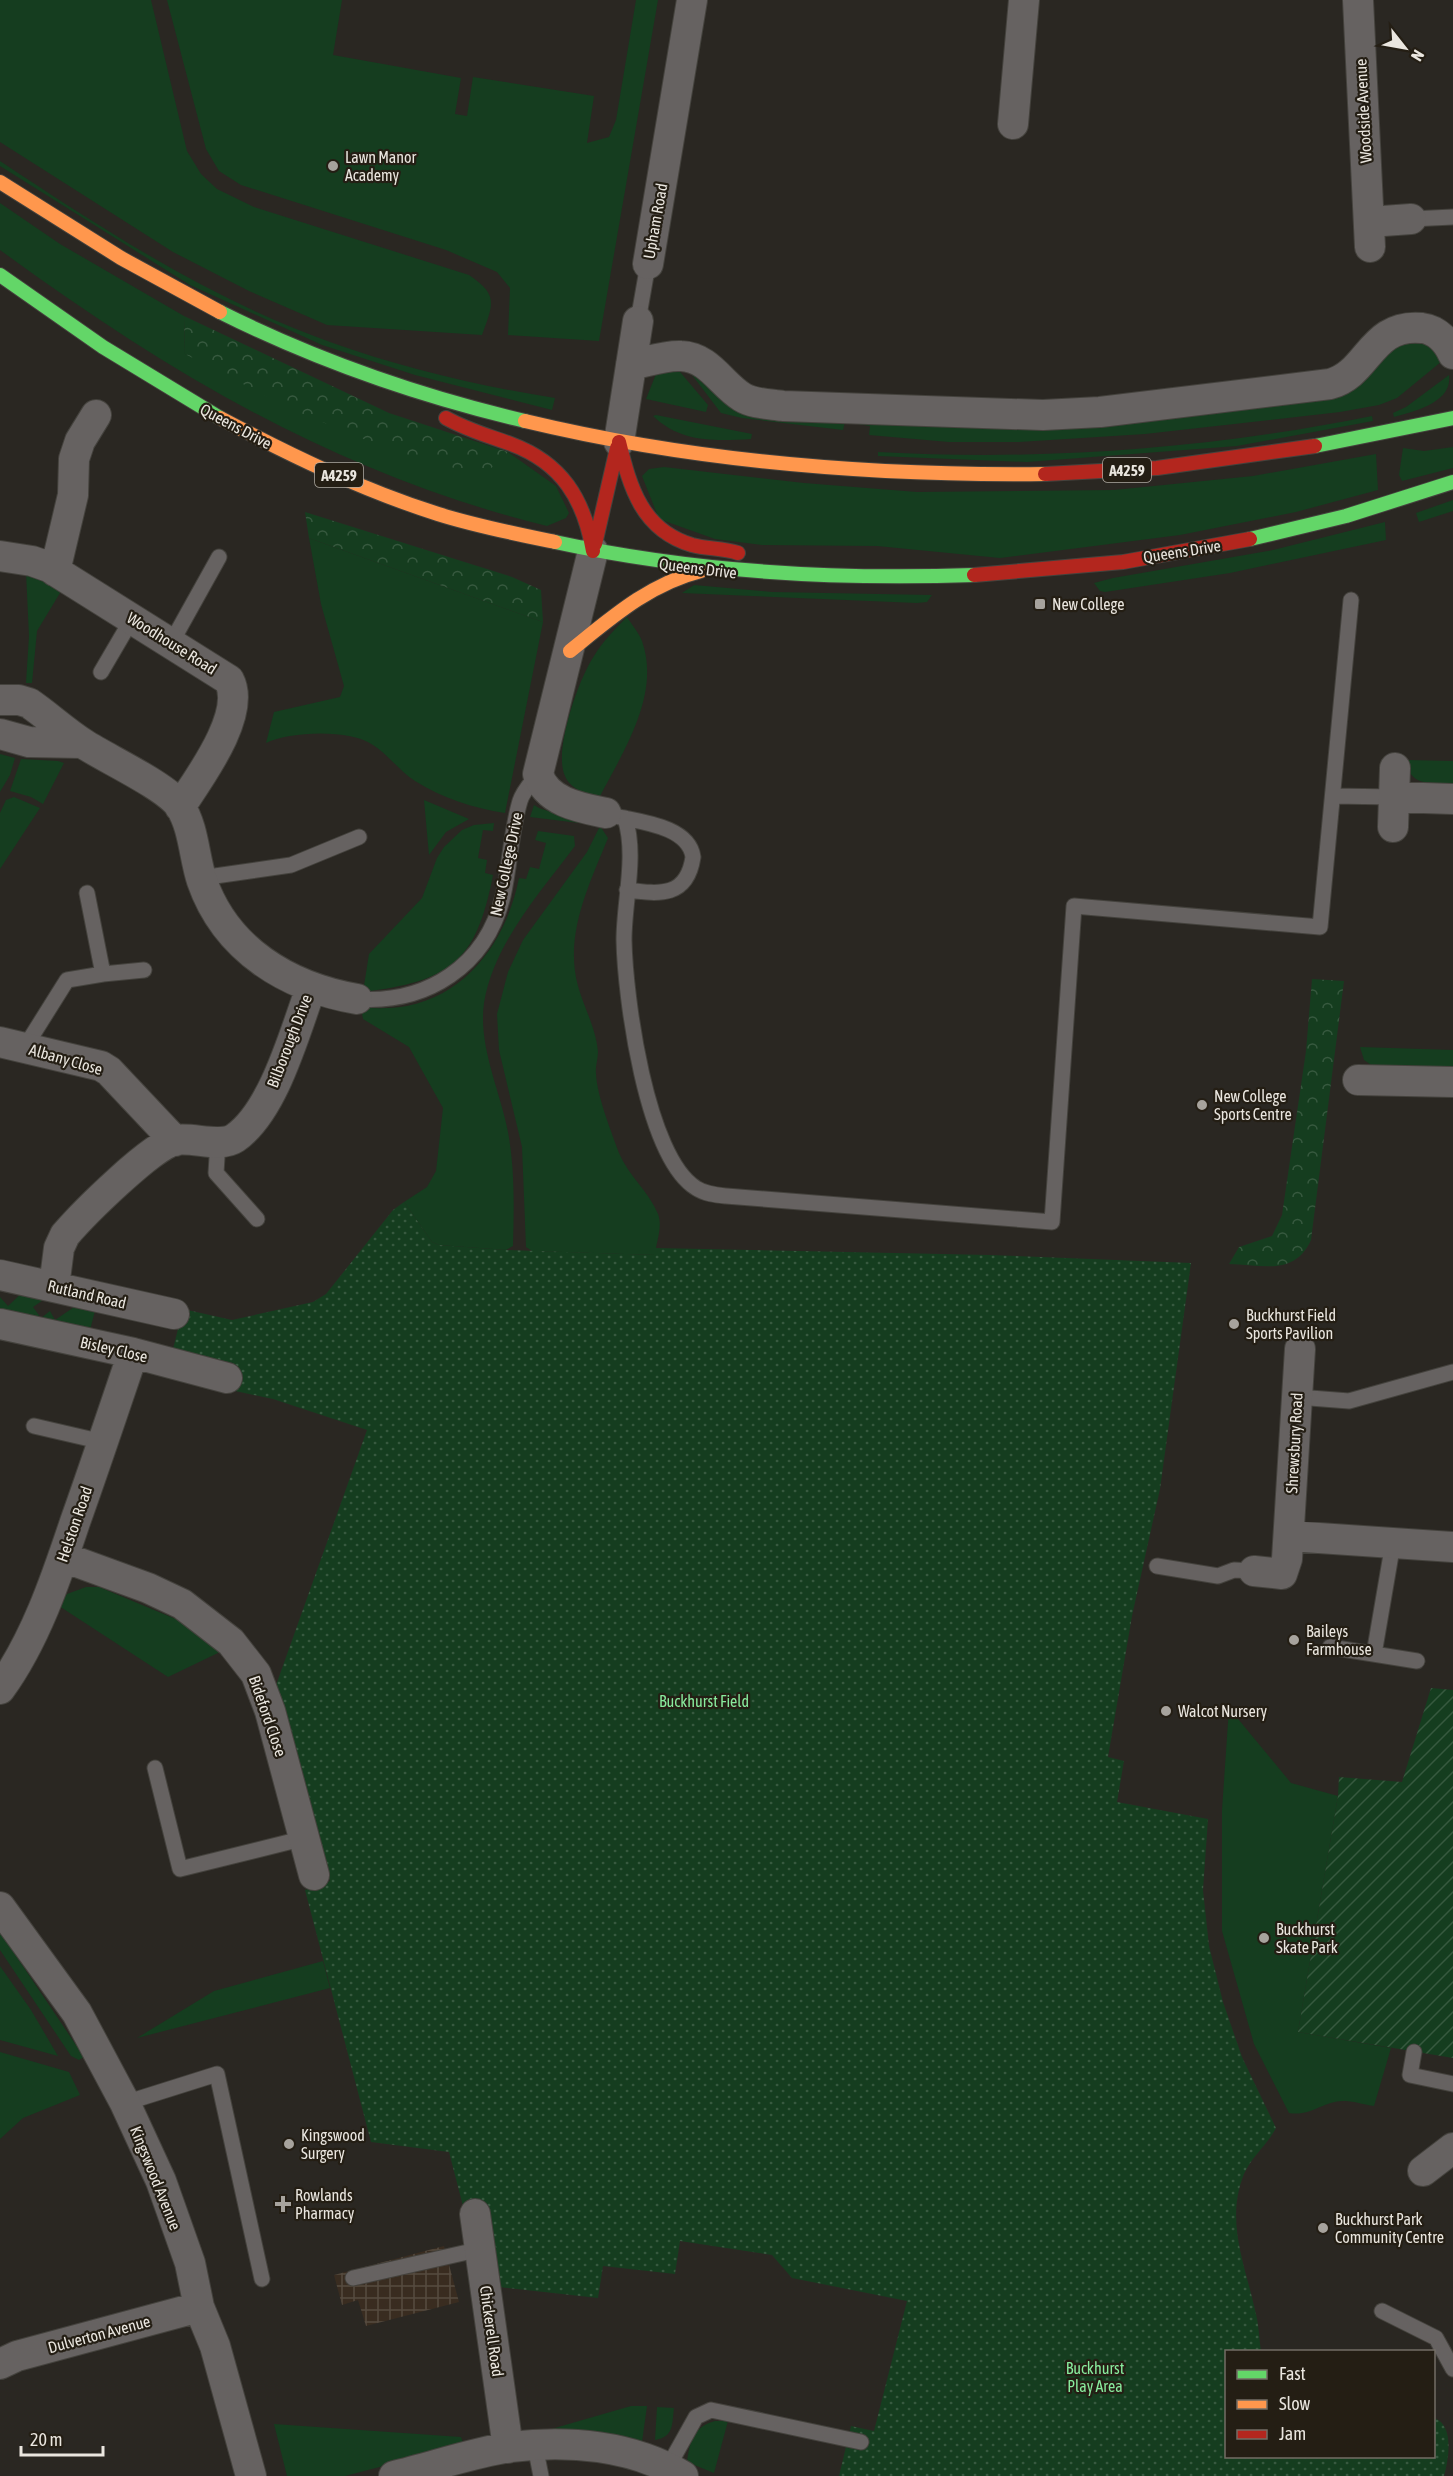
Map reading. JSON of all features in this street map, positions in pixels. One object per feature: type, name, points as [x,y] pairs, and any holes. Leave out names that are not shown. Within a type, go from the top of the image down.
[{"type":"main road","name":"A4259","points":[[0,182],[108,252],[185,296],[286,344],[391,385],[494,414],[619,442],[790,467],[911,474],[1048,473],[1164,468],[1271,455],[1385,434],[1453,418]]},
{"type":"main road","name":"Queens Drive","points":[[0,275],[147,376],[203,409],[307,462],[437,514],[593,551],[709,570],[792,576],[899,578],[975,575],[1128,560],[1232,543],[1318,523],[1393,503],[1453,482]]},
{"type":"main road","points":[[391,385],[456,424],[528,451],[544,461],[570,486],[583,506],[593,551]]},
{"type":"main road","points":[[593,551],[619,442]]},
{"type":"main road","points":[[619,442],[634,501],[653,524],[691,544],[730,550],[792,576]]},
{"type":"main road","points":[[570,651],[637,598],[688,573],[709,570]]},
{"type":"street","name":"Upham Road","points":[[648,264],[692,0]]},
{"type":"street","points":[[1013,124],[1024,0]]},
{"type":"street","name":"Woodside Avenue","points":[[1358,0],[1370,234],[1411,219]]},
{"type":"street","name":"Upham Road","points":[[619,442],[638,321]]},
{"type":"street","points":[[631,365],[682,356],[693,358],[711,368],[745,399],[783,406],[1043,415],[1100,412],[1329,384],[1345,379],[1379,340],[1403,328],[1427,329],[1435,333],[1446,341],[1453,354]]},
{"type":"street","points":[[56,571],[73,495],[74,459],[80,441],[96,415]]},
{"type":"street","name":"New College Drive","points":[[538,774],[593,551]]},
{"type":"street","name":"Woodhouse Road","points":[[0,556],[41,563],[170,645],[224,675],[234,694],[222,736],[180,807]]},
{"type":"street","name":"Bilborough Drive","points":[[0,700],[19,700],[29,704],[82,743],[160,790],[180,807],[194,841],[201,878],[212,908],[239,943],[260,961],[310,988],[290,1047],[267,1097],[234,1139],[175,1140]]},
{"type":"street","name":"Bilborough Drive","points":[[0,734],[29,742],[82,743]]},
{"type":"street","points":[[1393,827],[1395,768]]},
{"type":"street","points":[[538,774],[540,782],[555,797],[616,816]]},
{"type":"street","points":[[1394,797],[1453,799]]},
{"type":"street","name":"New College Drive","points":[[310,988],[357,999]]},
{"type":"street","name":"Albany Close","points":[[13,1044],[84,1061],[109,1071],[175,1140]]},
{"type":"street","points":[[1358,1080],[1453,1082]]},
{"type":"street","points":[[54,1287],[59,1248],[65,1235],[153,1152],[175,1140]]},
{"type":"street","name":"Rutland Road","points":[[0,1275],[174,1314]]},
{"type":"street","name":"Bisley Close","points":[[0,1324],[133,1353],[227,1378]]},
{"type":"street","name":"Shrewsbury Road","points":[[1254,1571],[1283,1574],[1289,1536],[1300,1349]]},
{"type":"street","name":"Helston Road","points":[[0,1689],[12,1673],[39,1617],[63,1557],[133,1353]]},
{"type":"street","points":[[1289,1536],[1453,1547]]},
{"type":"street","name":"Bideford Close","points":[[63,1557],[148,1588],[182,1604],[231,1642],[256,1674],[270,1711],[314,1875]]},
{"type":"street","name":"Kingswood Avenue","points":[[0,1908],[77,2013],[125,2103],[161,2181],[190,2263],[198,2307],[215,2346],[251,2476]]},
{"type":"street","points":[[1423,2171],[1453,2148]]},
{"type":"street","name":"Chickerell Road","points":[[476,2214],[481,2249],[522,2447]]},
{"type":"street","name":"Dulverton Avenue","points":[[0,2364],[17,2356],[198,2307]]},
{"type":"street","points":[[394,2476],[522,2447],[616,2449],[642,2455],[675,2471]]},
{"type":"lane","name":"Woodside Avenue","points":[[1411,219],[1453,217]]},
{"type":"lane","name":"Upham Road","points":[[638,321],[648,264]]},
{"type":"lane","points":[[170,645],[219,558]]},
{"type":"lane","points":[[616,816],[630,841],[624,961],[636,1050],[662,1140],[690,1184],[698,1190],[726,1196],[1052,1222],[1074,906],[1320,927],[1351,600]]},
{"type":"lane","points":[[101,672],[132,620]]},
{"type":"lane","name":"New College Drive","points":[[357,999],[390,1000],[427,990],[446,980],[464,966],[478,950],[499,912],[520,800],[538,774]]},
{"type":"lane","points":[[1333,796],[1394,797]]},
{"type":"lane","points":[[616,816],[676,834],[687,843],[693,857],[684,880],[670,891],[658,893],[627,890]]},
{"type":"lane","points":[[201,878],[291,865],[359,837]]},
{"type":"lane","points":[[87,893],[103,974]]},
{"type":"lane","points":[[13,1044],[66,980],[144,970]]},
{"type":"lane","points":[[218,1141],[216,1173],[257,1219]]},
{"type":"lane","points":[[1297,1396],[1349,1401],[1453,1372]]},
{"type":"lane","points":[[34,1426],[103,1442]]},
{"type":"lane","points":[[1374,1653],[1393,1543]]},
{"type":"lane","points":[[1157,1566],[1218,1576],[1234,1570],[1254,1571]]},
{"type":"lane","points":[[1330,1647],[1417,1660]]},
{"type":"lane","points":[[155,1768],[180,1869],[305,1838]]},
{"type":"lane","points":[[1414,2052],[1410,2075],[1453,2084]]},
{"type":"lane","points":[[125,2103],[218,2074],[262,2279]]},
{"type":"lane","points":[[353,2278],[481,2249]]},
{"type":"lane","points":[[1382,2312],[1436,2338],[1453,2369]]},
{"type":"lane","points":[[675,2471],[696,2417],[711,2410],[861,2442]]},
{"type":"lane","points":[[522,2447],[541,2476]]},
{"type":"shaded area","points":[[444,2246],[459,2302],[366,2326],[358,2300],[342,2305],[334,2275]]},
{"type":"green space","points":[[0,0],[151,0],[187,151],[201,174],[217,189],[254,207],[469,275],[485,288],[491,301],[482,335],[327,325],[249,291],[173,252],[0,142]]},
{"type":"green space","points":[[167,0],[342,0],[333,55],[461,78],[455,114],[467,116],[473,77],[594,96],[587,143],[609,137],[616,120],[636,0],[658,0],[599,341],[508,335],[510,288],[497,272],[446,250],[241,185],[219,171],[206,149]]},
{"type":"green space","points":[[0,161],[119,238],[243,306],[330,342],[385,360],[469,382],[555,398],[552,410],[415,375],[322,345],[190,285],[0,166]]},
{"type":"green space","points":[[0,203],[60,244],[184,316],[185,354],[508,452],[556,486],[569,513],[566,518],[547,526],[471,505],[398,479],[260,416],[128,339],[0,250]]},
{"type":"green space","points":[[184,316],[389,413],[508,452],[483,476],[390,450],[291,409],[185,354]]},
{"type":"green space","points":[[1416,338],[1447,357],[1397,398],[1379,405],[1340,412],[1145,434],[1019,442],[949,442],[869,435],[870,426],[845,422],[843,430],[742,418],[721,413],[686,367],[775,413],[1341,389],[1362,384],[1384,352]]},
{"type":"green space","points":[[675,366],[708,405],[706,412],[646,399],[656,374]]},
{"type":"green space","points":[[1449,375],[1449,385],[1438,399],[1430,405],[1394,417],[1393,413],[1406,407]]},
{"type":"green space","points":[[653,416],[752,434],[751,439],[712,440],[687,436],[664,425]]},
{"type":"green space","points":[[1372,416],[1373,421],[1237,446],[1027,462],[878,456],[878,452],[1002,455],[1126,450],[1249,437]]},
{"type":"green space","points":[[1453,447],[1453,468],[1402,481],[1399,475],[1403,448],[1424,451]]},
{"type":"green space","points":[[1376,454],[1378,490],[1296,512],[1180,535],[1000,558],[877,546],[762,545],[715,539],[659,519],[642,476],[649,469],[664,467],[804,483],[917,492],[1114,490],[1253,476]]},
{"type":"green space","points":[[1453,500],[1453,511],[1419,522],[1416,513]]},
{"type":"green space","points":[[305,512],[512,577],[541,590],[543,622],[309,538]]},
{"type":"green space","points":[[1385,522],[1386,540],[1230,573],[1105,592],[1100,591],[1094,583],[1273,550]]},
{"type":"green space","points":[[309,538],[543,622],[505,813],[458,802],[425,787],[409,777],[379,749],[350,736],[305,734],[266,743],[274,712],[340,697],[344,686],[321,604]]},
{"type":"green space","points":[[26,572],[63,588],[37,631],[32,683],[26,683],[29,636]]},
{"type":"green space","points":[[694,585],[772,592],[932,595],[927,602],[917,603],[682,593]]},
{"type":"green space","points":[[627,617],[642,641],[647,661],[647,682],[637,722],[599,798],[584,793],[567,781],[562,765],[562,750],[569,715],[588,666],[605,640]]},
{"type":"green space","points":[[0,754],[15,758],[10,775],[0,792]]},
{"type":"green space","points":[[21,759],[64,763],[43,804],[31,797],[10,791]]},
{"type":"green space","points":[[1406,760],[1453,761],[1453,783],[1422,782],[1412,775]]},
{"type":"green space","points":[[14,797],[40,808],[0,869],[0,813],[6,800]]},
{"type":"green space","points":[[424,800],[469,819],[446,832],[429,855]]},
{"type":"green space","points":[[534,805],[539,808],[587,824],[530,817]]},
{"type":"green space","points":[[494,823],[493,831],[483,830],[478,858],[487,860],[485,873],[493,875],[478,929],[467,948],[454,962],[438,973],[418,981],[363,992],[369,954],[422,898],[437,858],[444,847],[462,830],[474,825]]},
{"type":"green space","points":[[600,826],[608,838],[581,910],[576,929],[574,967],[597,1043],[597,1083],[605,1114],[623,1161],[658,1214],[660,1229],[655,1255],[532,1251],[526,1247],[522,1147],[499,1050],[497,1014],[508,972],[523,940],[587,852]]},
{"type":"green space","points":[[538,831],[574,836],[575,846],[533,901],[508,939],[489,981],[483,1019],[487,1052],[508,1132],[512,1160],[513,1246],[506,1250],[439,1245],[432,1242],[404,1202],[427,1187],[436,1171],[443,1108],[409,1047],[363,1019],[361,1008],[407,1006],[449,989],[467,976],[495,941],[513,900],[519,878],[526,879],[530,867],[539,869],[546,843],[535,840]]},
{"type":"green space","points":[[1312,979],[1344,981],[1311,1240],[1296,1259],[1287,1264],[1265,1266],[1229,1264],[1239,1247],[1272,1236],[1282,1215],[1306,1051]]},
{"type":"green space","points":[[1360,1047],[1453,1050],[1453,1070],[1377,1069],[1364,1060]]},
{"type":"green space","name":"Buckhurst Field","points":[[404,1202],[432,1242],[439,1245],[506,1250],[655,1255],[655,1248],[990,1255],[1191,1263],[1160,1489],[1132,1616],[1108,1757],[1124,1761],[1117,1802],[1208,1819],[1203,1890],[1209,1946],[1223,2002],[1242,2057],[1276,2128],[1244,2174],[1236,2209],[1236,2226],[1256,2315],[1261,2350],[1225,2350],[1225,2458],[1435,2458],[1435,2418],[1440,2421],[1447,2433],[1448,2459],[1444,2476],[839,2476],[851,2426],[874,2431],[907,2301],[792,2278],[772,2255],[680,2241],[675,2274],[603,2266],[598,2298],[499,2287],[463,2206],[449,2152],[371,2142],[305,1890],[330,1881],[275,1688],[367,1430],[273,1399],[226,1389],[233,1363],[173,1349],[183,1309],[232,1320],[313,1302],[326,1294],[393,1210]]},
{"type":"green space","points":[[25,1290],[49,1296],[33,1307],[41,1318],[50,1311],[55,1320],[80,1303],[96,1307],[90,1330],[0,1310],[0,1297],[8,1306]]},
{"type":"green space","points":[[86,1587],[99,1587],[178,1620],[220,1652],[168,1677],[59,1606],[67,1594]]},
{"type":"green space","points":[[1431,1688],[1453,1690],[1453,2058],[1298,2032],[1338,1796],[1339,1777],[1402,1782]]},
{"type":"green space","points":[[1229,1708],[1291,1783],[1338,1796],[1298,2032],[1391,2048],[1374,2106],[1337,2101],[1304,2113],[1289,2113],[1254,2044],[1222,1931],[1222,1810]]},
{"type":"green space","points":[[0,1932],[84,2057],[79,2060],[71,2056],[0,1950]]},
{"type":"green space","points":[[323,1961],[330,1988],[137,2038],[214,1991]]},
{"type":"green space","points":[[0,1966],[31,2010],[58,2056],[0,2040]]},
{"type":"green space","points":[[0,2052],[69,2072],[80,2095],[23,2118],[0,2139]]},
{"type":"green space","points":[[631,2406],[647,2406],[642,2442],[541,2432]]},
{"type":"green space","points":[[657,2407],[674,2408],[669,2433],[655,2440]]},
{"type":"green space","points":[[715,2421],[728,2421],[714,2473],[687,2462],[697,2431]]},
{"type":"green space","points":[[274,2424],[461,2437],[464,2445],[345,2476],[287,2476]]},
{"type":"traffic: fast","points":[[0,275],[103,347],[220,418]]},
{"type":"traffic: fast","points":[[220,312],[294,346],[370,376],[446,400],[525,421]]},
{"type":"traffic: fast","points":[[1315,446],[1453,418]]},
{"type":"traffic: fast","points":[[1250,539],[1346,516],[1453,482]]},
{"type":"traffic: fast","points":[[555,542],[659,561],[763,572],[868,576],[974,575]]},
{"type":"traffic: slow","points":[[0,182],[121,258],[220,312]]},
{"type":"traffic: slow","points":[[220,418],[327,471],[410,505],[496,530],[555,542]]},
{"type":"traffic: slow","points":[[525,421],[654,447],[784,464],[914,472],[1045,474]]},
{"type":"traffic: slow","points":[[570,651],[648,593],[664,584],[701,571]]},
{"type":"traffic: jam","points":[[446,418],[529,452],[557,472],[577,499],[584,515],[593,551]]},
{"type":"traffic: jam","points":[[619,442],[634,491],[650,518],[661,529],[692,545],[738,553]]},
{"type":"traffic: jam","points":[[1045,474],[1157,468],[1315,446]]},
{"type":"traffic: jam","points":[[595,544],[617,448]]},
{"type":"traffic: jam","points":[[974,575],[1123,562],[1250,539]]},
{"type":"place","name":"Lawn Manor Academy","points":[[333,166]]},
{"type":"place","name":"New College","points":[[1040,604]]},
{"type":"place","name":"New College Sports Centre","points":[[1202,1105]]},
{"type":"place","name":"Buckhurst Field Sports Pavilion","points":[[1234,1324]]},
{"type":"place","name":"Baileys Farmhouse","points":[[1294,1640]]},
{"type":"place","name":"Walcot Nursery","points":[[1166,1711]]},
{"type":"place","name":"Buckhurst Skate Park","points":[[1264,1938]]},
{"type":"place","name":"Kingswood Surgery","points":[[289,2144]]},
{"type":"place","name":"Rowlands Pharmacy","points":[[283,2204]]},
{"type":"place","name":"Buckhurst Park Community Centre","points":[[1323,2228]]},
{"type":"park label","name":"Buckhurst Play Area","points":[[1095,2377]]}]
